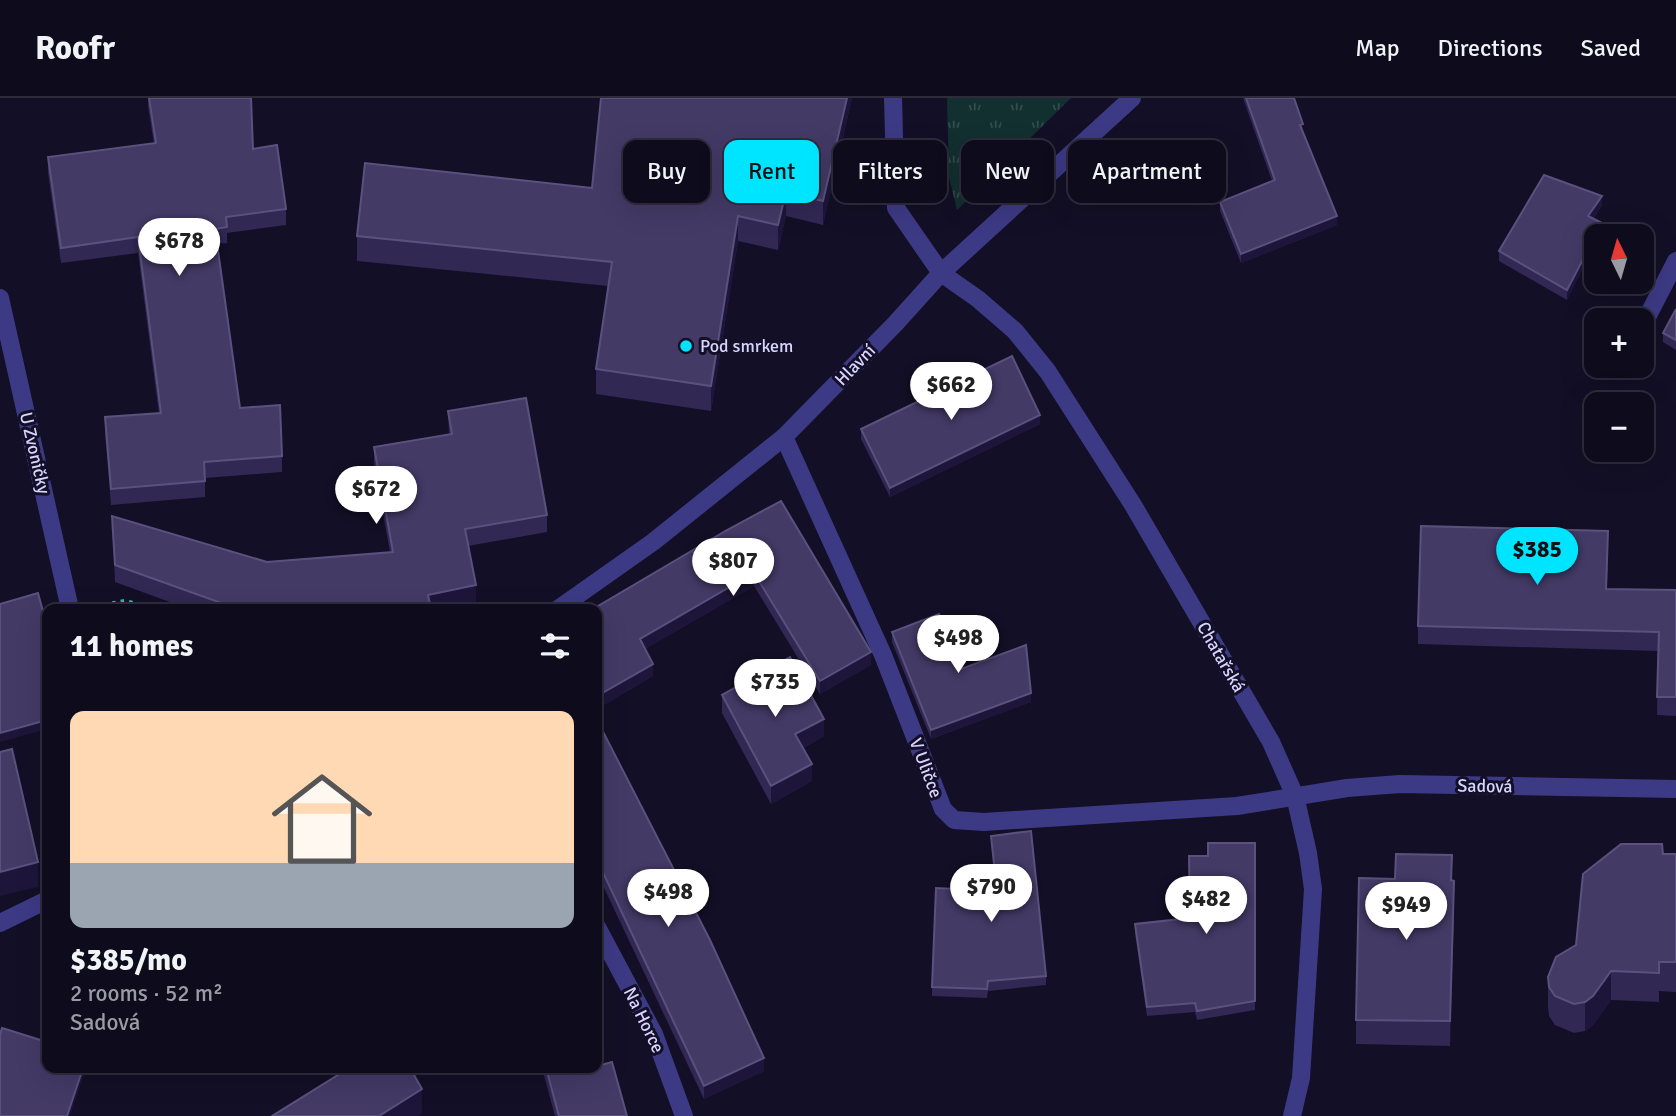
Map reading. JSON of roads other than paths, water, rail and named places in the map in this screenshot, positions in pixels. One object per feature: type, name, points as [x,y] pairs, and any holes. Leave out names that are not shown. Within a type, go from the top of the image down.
[{"type":"street","name":"Chatařská","points":[[893,98],[896,208],[941,272],[1015,331],[1048,372],[1133,505],[1244,695],[1271,742],[1295,796],[1313,889],[1301,1079],[1292,1116]]},
{"type":"street","name":"Hlavní","points":[[565,604],[653,542],[785,437],[895,324],[941,272],[1132,98]]},
{"type":"street","points":[[1652,308],[1676,261]]},
{"type":"street","name":"U Zvoničky","points":[[0,298],[68,604]]},
{"type":"street","name":"V Uličce","points":[[785,437],[883,654],[943,809],[954,820],[984,822],[1237,806],[1295,796]]},
{"type":"street","name":"Sadová","points":[[1295,796],[1400,784],[1676,789]]},
{"type":"street","points":[[0,923],[42,902]]},
{"type":"street","name":"Na Horce","points":[[602,936],[654,1034],[684,1116]]},
{"type":"place","name":"Pod smrkem","points":[[686,346]]}]
